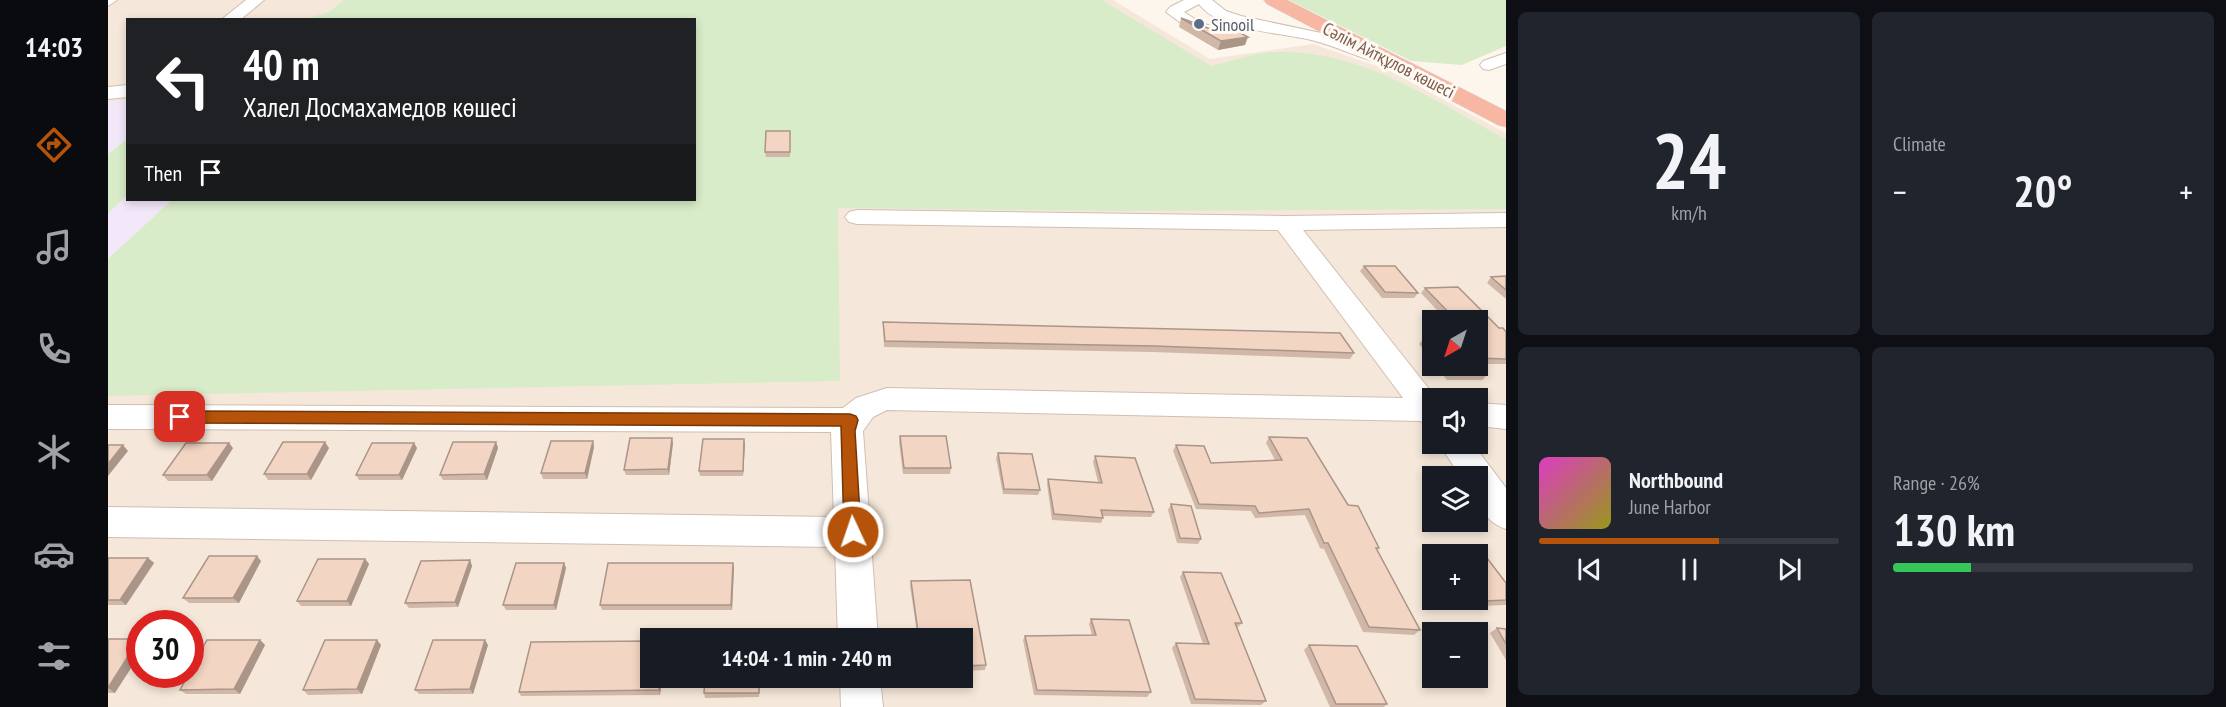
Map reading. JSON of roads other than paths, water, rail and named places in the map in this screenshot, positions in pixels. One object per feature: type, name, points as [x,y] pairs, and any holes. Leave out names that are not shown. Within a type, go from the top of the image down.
[{"type":"highway","name":"Сәлім Айтқұлов көшесі","points":[[1273,0],[1506,120]]},
{"type":"street","points":[[232,18],[256,0]]},
{"type":"street","points":[[1196,0],[1174,12],[1204,30],[1277,30],[1337,42]]},
{"type":"street","points":[[1204,0],[1210,9],[1224,16],[1337,42],[1406,68]]},
{"type":"street","points":[[1489,64],[1506,58]]},
{"type":"street","points":[[108,93],[126,91]]},
{"type":"street","points":[[857,217],[1285,224],[1506,220]]},
{"type":"street","points":[[1285,224],[1422,398]]},
{"type":"street","points":[[857,628],[847,431],[850,420],[869,404],[887,399],[1422,411]]},
{"type":"street","points":[[1488,416],[1506,417]]},
{"type":"street","points":[[108,417],[850,420]]},
{"type":"street","points":[[1462,454],[1506,514]]},
{"type":"street","points":[[108,522],[853,532]]},
{"type":"street","points":[[861,688],[862,707]]},
{"type":"place","name":"Sinooil","points":[[1199,24]]}]
